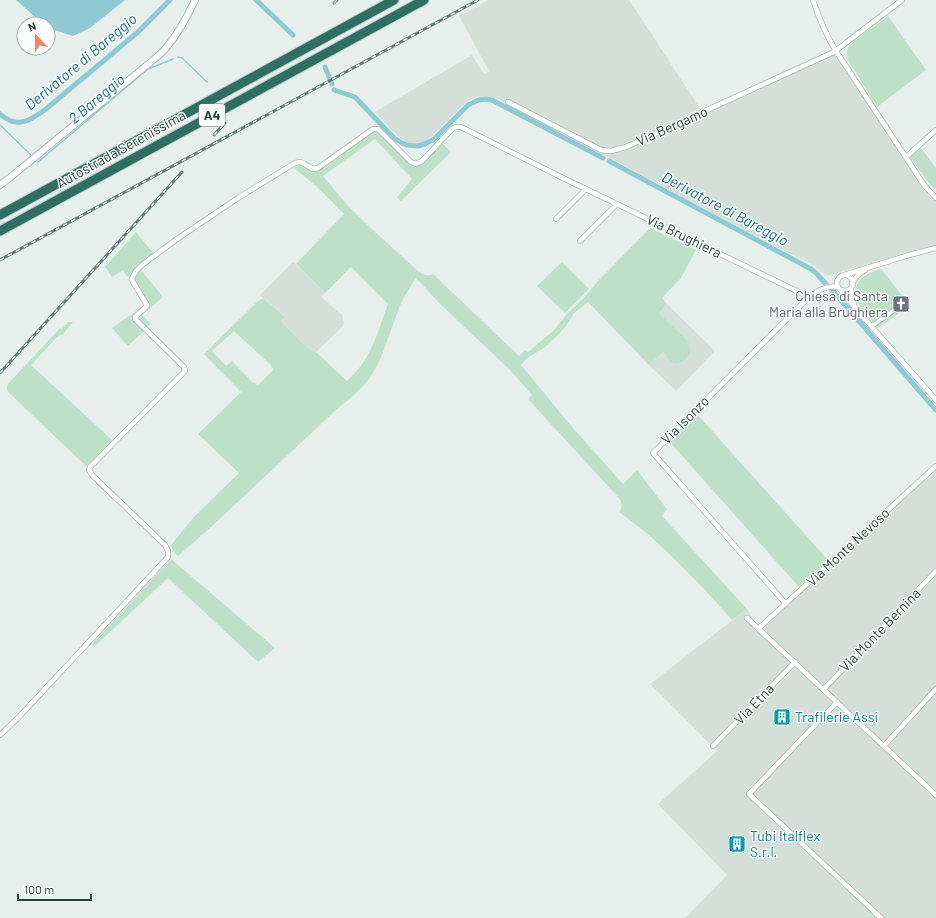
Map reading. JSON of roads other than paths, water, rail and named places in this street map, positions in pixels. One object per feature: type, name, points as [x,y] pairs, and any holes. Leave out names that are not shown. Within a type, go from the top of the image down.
[{"type":"highway","name":"Autostrada Serenissima","points":[[0,214],[394,0]]},
{"type":"highway","name":"Autostrada Serenissima","points":[[0,231],[424,0]]},
{"type":"street","points":[[0,185],[166,48],[190,11],[195,0]]},
{"type":"street","points":[[813,0],[824,30],[836,51],[924,186],[936,198]]},
{"type":"street","name":"Via Bergamo","points":[[508,102],[601,150],[616,150],[684,121],[836,51],[902,0]]},
{"type":"street","name":"Via Brughiera","points":[[0,735],[17,719],[168,557],[168,551],[165,545],[93,476],[89,470],[90,467],[185,371],[184,367],[135,319],[135,317],[147,305],[132,278],[142,265],[177,239],[238,198],[295,163],[301,162],[313,168],[318,168],[373,129],[376,129],[380,131],[410,162],[416,164],[422,161],[452,129],[461,127],[559,177],[809,297]]},
{"type":"street","points":[[906,157],[936,130]]},
{"type":"street","points":[[556,219],[586,189]]},
{"type":"street","points":[[580,241],[617,204]]},
{"type":"street","points":[[827,288],[842,276],[936,248]]},
{"type":"street","points":[[809,297],[818,291],[835,286],[845,291],[858,275],[868,268]]},
{"type":"street","points":[[844,276],[850,278],[851,295],[855,306]]},
{"type":"street","points":[[838,279],[837,282],[839,288],[845,296],[936,400]]},
{"type":"street","name":"Via Isonzo","points":[[786,604],[653,453],[809,297]]},
{"type":"street","points":[[872,326],[897,308]]},
{"type":"street","name":"Via Monte Nevoso","points":[[759,628],[936,466]]},
{"type":"street","name":"Via Monte Bernina","points":[[824,689],[936,571]]},
{"type":"street","points":[[747,618],[936,794]]},
{"type":"street","name":"Via Etna","points":[[713,746],[795,662]]},
{"type":"street","points":[[884,746],[936,689]]},
{"type":"street","points":[[837,702],[749,794],[881,918]]},
{"type":"water","points":[[16,0],[125,0],[90,28],[73,36],[56,31],[56,16],[34,16]]},
{"type":"waterway","name":"Derivatore di Bareggio","points":[[0,114],[6,119],[23,122],[29,120],[46,109],[138,32],[170,0]]},
{"type":"waterway","name":"Derivatore di Bareggio","points":[[256,0],[293,35]]},
{"type":"waterway","name":"2 Bareggio","points":[[178,57],[182,58],[207,82]]},
{"type":"waterway","name":"2 Bareggio","points":[[37,161],[38,162],[148,69],[173,59]]},
{"type":"waterway","name":"Derivatore di Bareggio","points":[[325,67],[332,84]]},
{"type":"waterway","name":"Derivatore di Bareggio","points":[[334,90],[355,97],[394,138],[407,145],[418,146],[433,140],[468,105],[479,100],[486,99],[492,100],[603,158]]},
{"type":"waterway","name":"2 Bareggio","points":[[0,125],[31,155]]},
{"type":"waterway","name":"Derivatore di Bareggio","points":[[609,161],[811,269],[826,284]]},
{"type":"waterway","name":"Derivatore di Bareggio","points":[[832,290],[936,410]]},
{"type":"railway","points":[[334,3],[337,0]]},
{"type":"railway","points":[[0,260],[478,0]]},
{"type":"railway","points":[[214,135],[225,123]]},
{"type":"railway","points":[[0,373],[182,172]]},
{"type":"place","name":"Chiesa di Santa Maria alla Brughiera","points":[[901,304]]},
{"type":"place","name":"Trafilerie Assi","points":[[782,717]]},
{"type":"place","name":"Tubi Italflex S.r.l.","points":[[737,844]]}]
